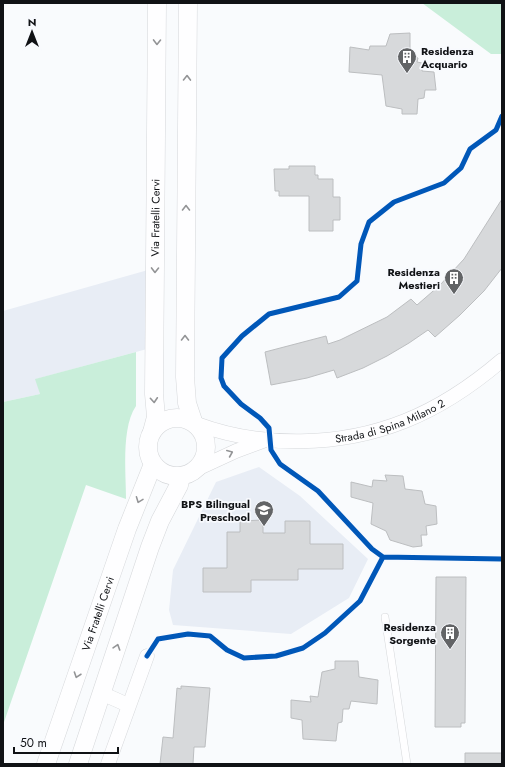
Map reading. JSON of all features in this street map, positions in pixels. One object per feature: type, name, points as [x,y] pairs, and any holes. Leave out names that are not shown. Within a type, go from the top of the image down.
[{"type":"street","name":"Via Fratelli Cervi","points":[[152,432],[156,417],[154,394],[157,3]]},
{"type":"street","points":[[188,3],[185,377],[187,403],[195,423],[204,434],[207,446],[204,459],[197,469],[180,476],[162,472],[153,464],[148,452],[148,445],[152,432],[158,424],[166,419],[175,417],[184,418],[195,423]]},
{"type":"street","name":"Strada di Spina Milano 2","points":[[195,423],[226,433],[263,441],[320,439],[386,428],[406,421],[447,399],[502,360]]},
{"type":"street","name":"Strada di Spina Milano 2","points":[[197,469],[230,453],[263,441]]},
{"type":"street","name":"Via Fratelli Cervi","points":[[46,764],[78,655],[153,464]]},
{"type":"street","points":[[78,764],[152,540],[179,485],[180,476]]},
{"type":"street","points":[[108,764],[128,705],[147,656]]},
{"type":"street","points":[[101,693],[128,705]]},
{"type":"lane","points":[[385,617],[407,764]]},
{"type":"shaded area","points":[[148,270],[147,349],[36,379],[40,394],[3,402],[3,311]]},
{"type":"shaded area","name":"BPS Bilingual Preschool","points":[[259,467],[300,496],[368,559],[349,598],[291,634],[173,625],[169,610],[173,570],[216,482]]},
{"type":"green space","points":[[422,3],[502,3],[502,54],[491,54]]},
{"type":"green space","points":[[136,352],[136,406],[131,415],[128,426],[125,451],[126,499],[86,485],[3,725],[3,402],[40,394],[35,379]]},
{"type":"building","name":"Residenza Acquario","points":[[410,33],[410,56],[418,58],[417,62],[422,63],[422,71],[434,72],[436,90],[425,90],[424,98],[418,99],[417,114],[402,114],[402,109],[386,106],[382,75],[349,72],[350,47],[369,50],[370,46],[386,46],[390,34]]},
{"type":"building","points":[[289,166],[315,166],[315,175],[318,175],[318,179],[333,179],[333,197],[340,197],[340,220],[333,220],[333,231],[309,231],[309,196],[279,196],[279,191],[275,191],[274,169],[289,169]]},
{"type":"building","name":"Residenza Mestieri","points":[[502,199],[502,268],[484,291],[435,337],[428,330],[387,356],[363,368],[337,378],[334,370],[307,378],[271,385],[265,352],[326,336],[328,344],[340,340],[387,317],[411,299],[417,305],[440,285],[464,259]]},
{"type":"building","points":[[385,475],[403,476],[405,489],[422,491],[425,504],[436,506],[437,524],[426,526],[427,535],[421,535],[422,546],[413,547],[390,540],[386,531],[371,524],[373,503],[351,497],[351,482],[372,487],[373,480],[387,481]]},
{"type":"building","points":[[263,520],[263,533],[285,533],[285,521],[310,521],[310,544],[343,544],[343,569],[298,569],[298,580],[251,580],[251,592],[203,592],[203,568],[227,568],[227,532],[240,532],[240,521]]},
{"type":"building","name":"Residenza Sorgente","points":[[436,577],[466,577],[465,723],[461,723],[461,727],[435,727]]},
{"type":"building","points":[[335,661],[358,661],[359,677],[378,680],[377,704],[351,701],[349,709],[343,709],[342,722],[338,723],[336,741],[303,739],[302,720],[291,718],[291,700],[311,702],[310,696],[318,697],[322,672],[335,669]]},
{"type":"building","points":[[181,686],[210,688],[205,747],[194,747],[193,764],[160,764],[163,737],[173,738],[177,688],[181,689]]},
{"type":"building","points":[[465,753],[502,753],[502,764],[465,764]]},
{"type":"cycle path","points":[[502,116],[496,130],[470,149],[461,168],[444,183],[394,202],[369,222],[361,244],[357,281],[339,297],[269,314],[242,336],[222,358],[221,378],[224,386],[241,404],[260,418],[269,428],[271,450],[280,464],[318,491],[372,549],[383,557],[502,559]]},
{"type":"cycle path","points":[[147,656],[158,639],[188,634],[210,636],[227,650],[244,658],[276,656],[303,648],[325,633],[360,601],[383,557]]},
{"type":"place","name":"Residenza Acquario","points":[[407,74]]},
{"type":"place","name":"Residenza Mestieri","points":[[454,295]]},
{"type":"place","name":"BPS Bilingual Preschool","points":[[264,527]]},
{"type":"place","name":"Residenza Sorgente","points":[[450,650]]}]
